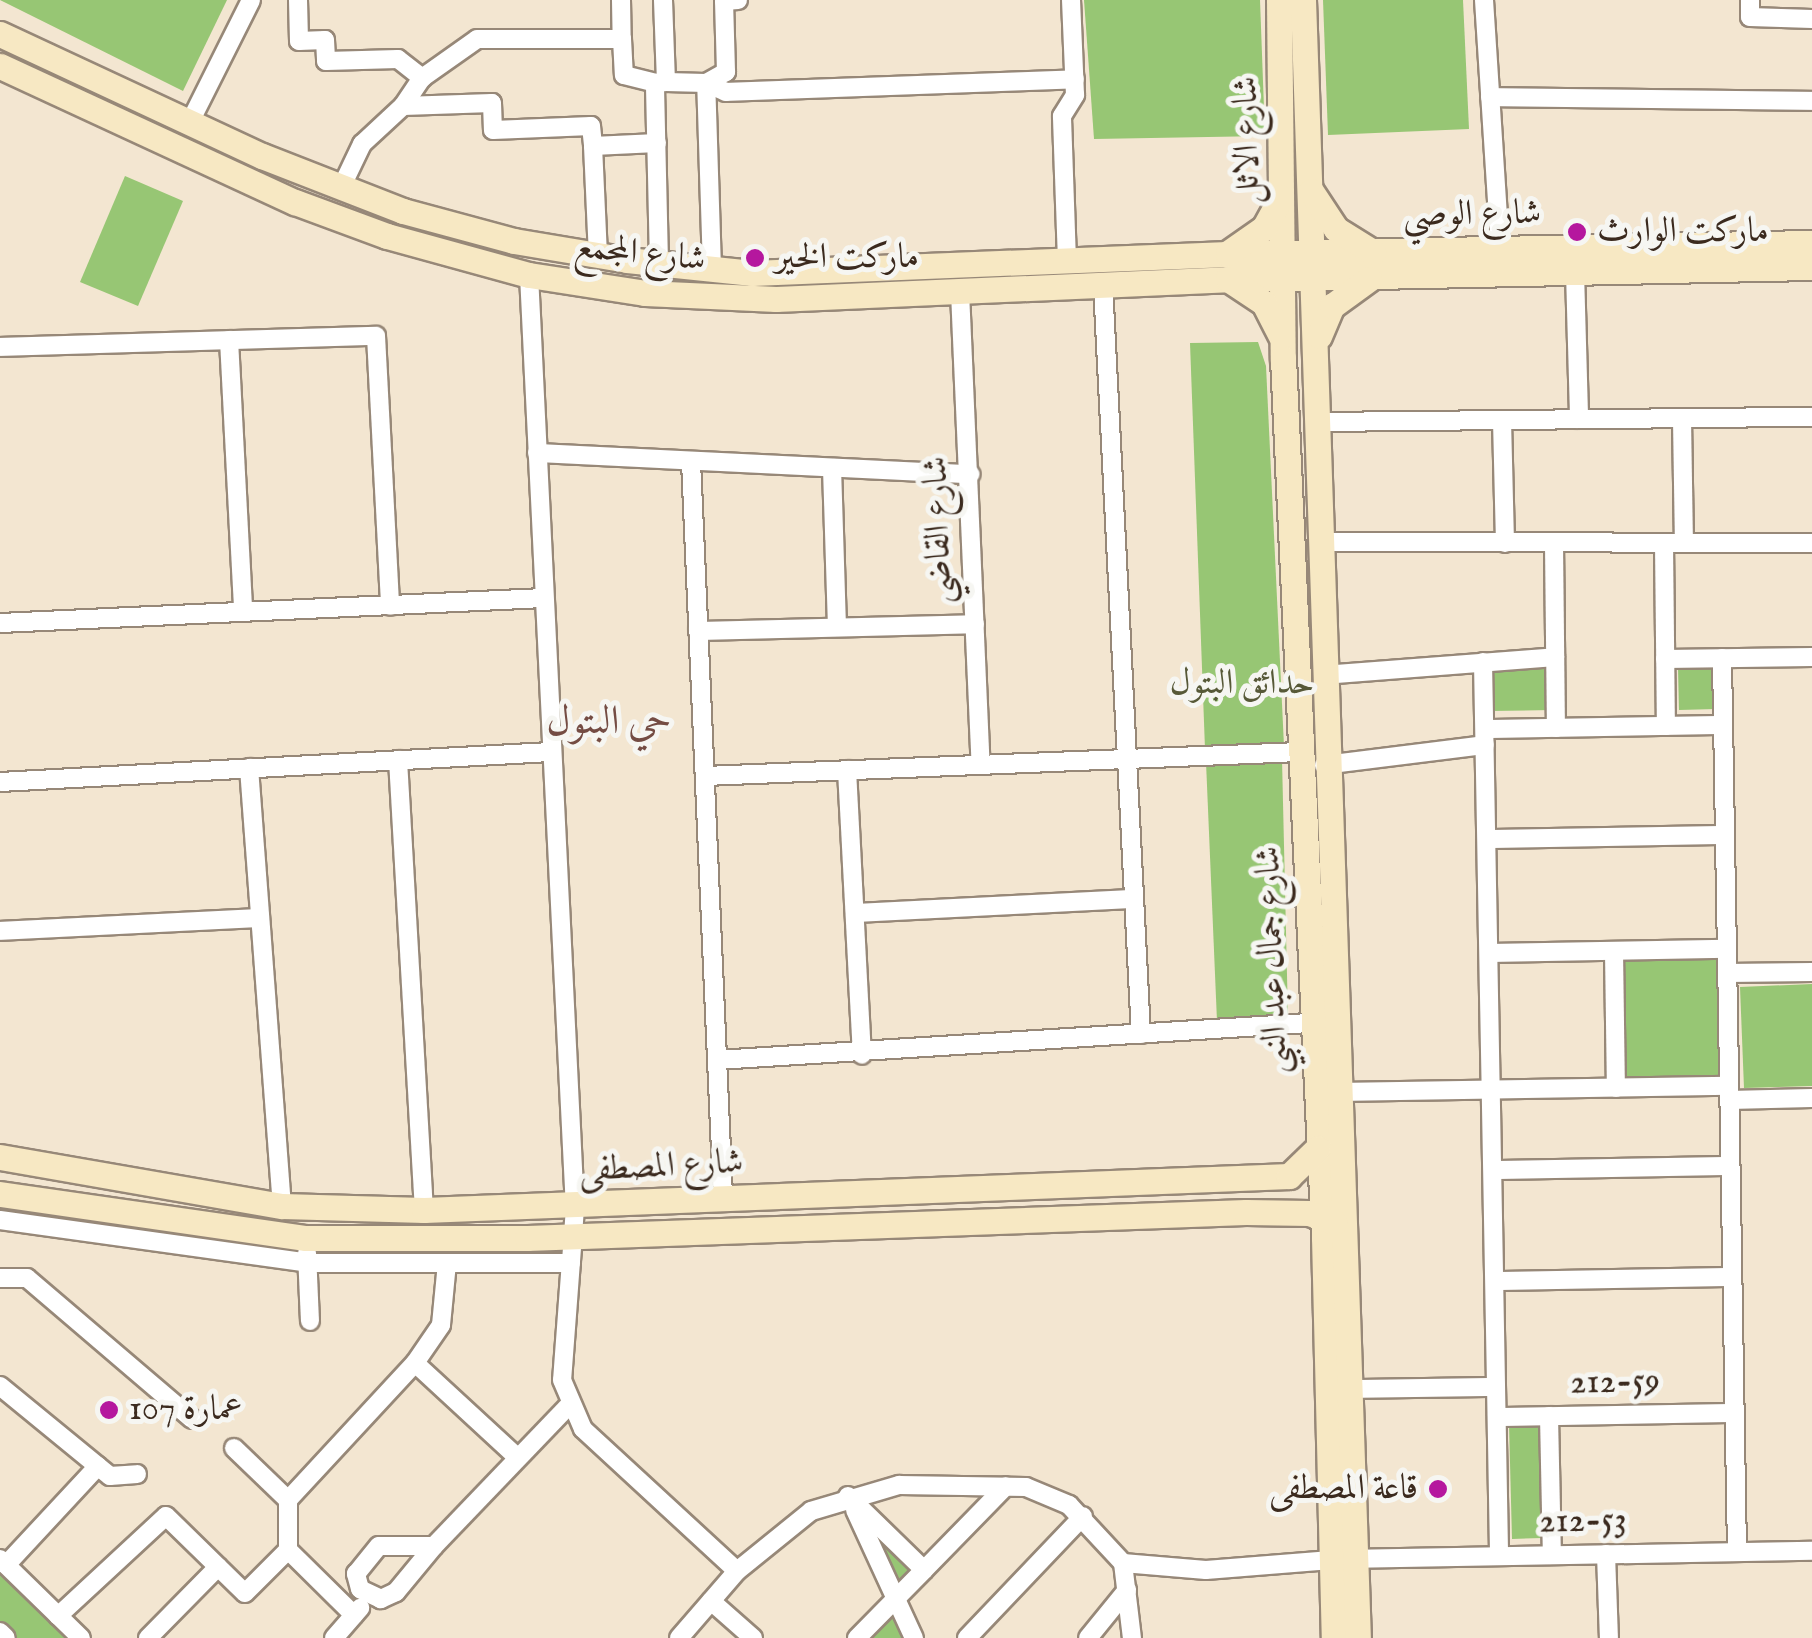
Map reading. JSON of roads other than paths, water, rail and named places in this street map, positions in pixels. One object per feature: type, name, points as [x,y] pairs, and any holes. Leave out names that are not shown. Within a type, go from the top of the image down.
[{"type":"street","points":[[190,122],[252,0]]},
{"type":"street","points":[[298,0],[298,41],[325,40],[326,62],[398,60],[422,78]]},
{"type":"street","points":[[621,0],[624,75],[661,83],[706,83],[726,92],[1075,79]]},
{"type":"street","points":[[659,263],[656,143],[663,0]]},
{"type":"street","points":[[706,83],[726,72],[724,0],[738,0]]},
{"type":"street","points":[[1067,261],[1062,116],[1074,104],[1071,0]]},
{"type":"street","name":"شارع الاثل","points":[[1279,0],[1297,187],[1311,215],[1299,267]]},
{"type":"street","name":"شارع الاثل","points":[[1299,267],[1284,215],[1297,187],[1303,0]]},
{"type":"street","points":[[1484,0],[1500,249]]},
{"type":"street","points":[[1750,0],[1750,18],[1812,19]]},
{"type":"street","name":"شارع المجمع","points":[[0,34],[340,188],[476,233],[598,256],[722,270],[775,271],[1067,261],[1299,267]]},
{"type":"street","points":[[340,188],[362,144],[403,106],[422,78],[477,39],[622,39]]},
{"type":"street","name":"شارع المجمع","points":[[0,66],[295,202],[402,241],[529,275],[729,298],[776,299],[1103,285],[1235,266]]},
{"type":"street","points":[[706,83],[722,270],[743,287],[729,298]]},
{"type":"street","points":[[1490,97],[1812,101]]},
{"type":"street","points":[[403,106],[492,103],[493,130],[592,126],[598,256]]},
{"type":"street","points":[[592,146],[656,143]]},
{"type":"street","points":[[1297,187],[1336,229],[1364,268],[1332,306],[1315,338],[1299,327],[1283,342],[1264,303],[1235,266],[1297,187]]},
{"type":"street","name":"شارع الوصي","points":[[1364,268],[1500,249],[1812,243]]},
{"type":"street","points":[[973,291],[1038,276],[1035,268],[1012,264]]},
{"type":"street","name":"شارع الوصي","points":[[1299,267],[1575,272],[1812,267]]},
{"type":"street","name":"شارع جمال عبد النبي","points":[[1299,267],[1315,338],[1323,675],[1313,758],[1309,1022],[1330,1102],[1318,1148],[1332,1221],[1352,1389],[1344,1560],[1334,1638]]},
{"type":"street","name":"شارع جمال عبد النبي","points":[[1299,267],[1283,342],[1313,758],[1330,1102],[1344,1560],[1358,1638]]},
{"type":"street","points":[[775,271],[762,283],[776,299]]},
{"type":"street","points":[[1575,272],[1580,419]]},
{"type":"street","points":[[529,275],[575,1208],[562,1380],[568,1405],[582,1429],[737,1571]]},
{"type":"street","points":[[1103,285],[1123,759],[1140,1034]]},
{"type":"street","name":"شارع القاضي","points":[[973,291],[970,474],[981,765]]},
{"type":"street","points":[[0,346],[376,336],[390,606]]},
{"type":"street","points":[[229,340],[243,611]]},
{"type":"street","points":[[1682,418],[1684,543]]},
{"type":"street","points":[[1317,422],[1812,418]]},
{"type":"street","points":[[1502,420],[1506,543]]},
{"type":"street","points":[[537,453],[970,474]]},
{"type":"street","points":[[691,461],[723,1198]]},
{"type":"street","points":[[832,468],[837,627]]},
{"type":"street","points":[[1320,542],[1812,543]]},
{"type":"street","points":[[1554,543],[1556,728]]},
{"type":"street","points":[[1664,543],[1666,726]]},
{"type":"street","points":[[0,623],[544,598]]},
{"type":"street","points":[[698,631],[975,624]]},
{"type":"street","points":[[1323,675],[1555,657]]},
{"type":"street","points":[[1666,660],[1812,657]]},
{"type":"street","points":[[1722,658],[1737,1552]]},
{"type":"street","points":[[1483,662],[1500,1556]]},
{"type":"street","points":[[704,776],[1123,759],[1313,758],[1556,728],[1723,725]]},
{"type":"street","points":[[0,782],[550,752]]},
{"type":"street","points":[[398,760],[424,1210]]},
{"type":"street","points":[[250,768],[282,1206]]},
{"type":"street","points":[[847,770],[862,1055]]},
{"type":"street","points":[[1487,839],[1725,835]]},
{"type":"street","points":[[854,912],[1132,900]]},
{"type":"street","points":[[0,930],[260,918]]},
{"type":"street","points":[[1489,953],[1727,949]]},
{"type":"street","points":[[1614,951],[1616,1088]]},
{"type":"street","points":[[1727,973],[1812,972]]},
{"type":"street","points":[[717,1060],[862,1055],[1309,1022]]},
{"type":"street","points":[[1330,1102],[1491,1090],[1616,1088],[1812,1098]]},
{"type":"street","name":"شارع المصطفى","points":[[0,1158],[131,1184],[282,1206],[424,1210],[575,1208],[723,1198],[1289,1176],[1318,1148]]},
{"type":"street","points":[[1493,1170],[1730,1166]]},
{"type":"street","points":[[130,1216],[131,1184]]},
{"type":"street","name":"شارع المصطفى","points":[[0,1194],[307,1251],[573,1234],[1246,1212],[1309,1213],[1332,1221]]},
{"type":"street","points":[[0,1220],[447,1263],[570,1263]]},
{"type":"street","points":[[307,1251],[310,1321]]},
{"type":"street","points":[[58,1616],[166,1516],[245,1593],[288,1550],[288,1500],[415,1363],[440,1326],[447,1263]]},
{"type":"street","points":[[1495,1281],[1732,1277]]},
{"type":"street","points":[[0,1278],[27,1278],[192,1419]]},
{"type":"street","points":[[415,1363],[518,1458]]},
{"type":"street","points":[[0,1386],[110,1476],[137,1474]]},
{"type":"street","points":[[1352,1389],[1496,1386]]},
{"type":"street","points":[[334,1638],[370,1597],[396,1592],[434,1546],[568,1405]]},
{"type":"street","name":"212-59","points":[[1497,1417],[1735,1413]]},
{"type":"street","points":[[1549,1416],[1552,1555]]},
{"type":"street","points":[[234,1448],[288,1500]]},
{"type":"street","points":[[81,1638],[3,1562],[98,1466]]},
{"type":"street","points":[[679,1638],[737,1571],[811,1511],[848,1496],[899,1485],[1006,1486],[1049,1494],[1083,1516],[1123,1563],[1132,1638]]},
{"type":"street","points":[[857,1638],[1006,1486]]},
{"type":"street","points":[[848,1496],[924,1570]]},
{"type":"street","points":[[848,1496],[914,1638]]},
{"type":"street","points":[[967,1638],[1083,1516]]},
{"type":"street","points":[[370,1597],[356,1574],[379,1546],[434,1546]]},
{"type":"street","points":[[288,1550],[354,1615]]},
{"type":"street","name":"212-53","points":[[1123,1563],[1206,1570],[1344,1560],[1812,1551]]},
{"type":"street","points":[[1606,1554],[1610,1638]]},
{"type":"street","points":[[148,1638],[218,1566]]},
{"type":"street","points":[[1088,1638],[1128,1590]]},
{"type":"street","points":[[711,1601],[753,1638]]},
{"type":"street","points":[[0,1632],[6,1638]]},
{"type":"place","name":"ماركت الوارث","points":[[1577,232]]},
{"type":"place","name":"ماركت الخير","points":[[755,258]]},
{"type":"place","name":"عمارة 107","points":[[109,1410]]},
{"type":"place","name":"قاعة المصطفى","points":[[1438,1489]]},
{"type":"district","name":"حي البتول","points":[[609,723]]},
{"type":"park label","name":"حدائق البتول","points":[[1242,684]]}]
